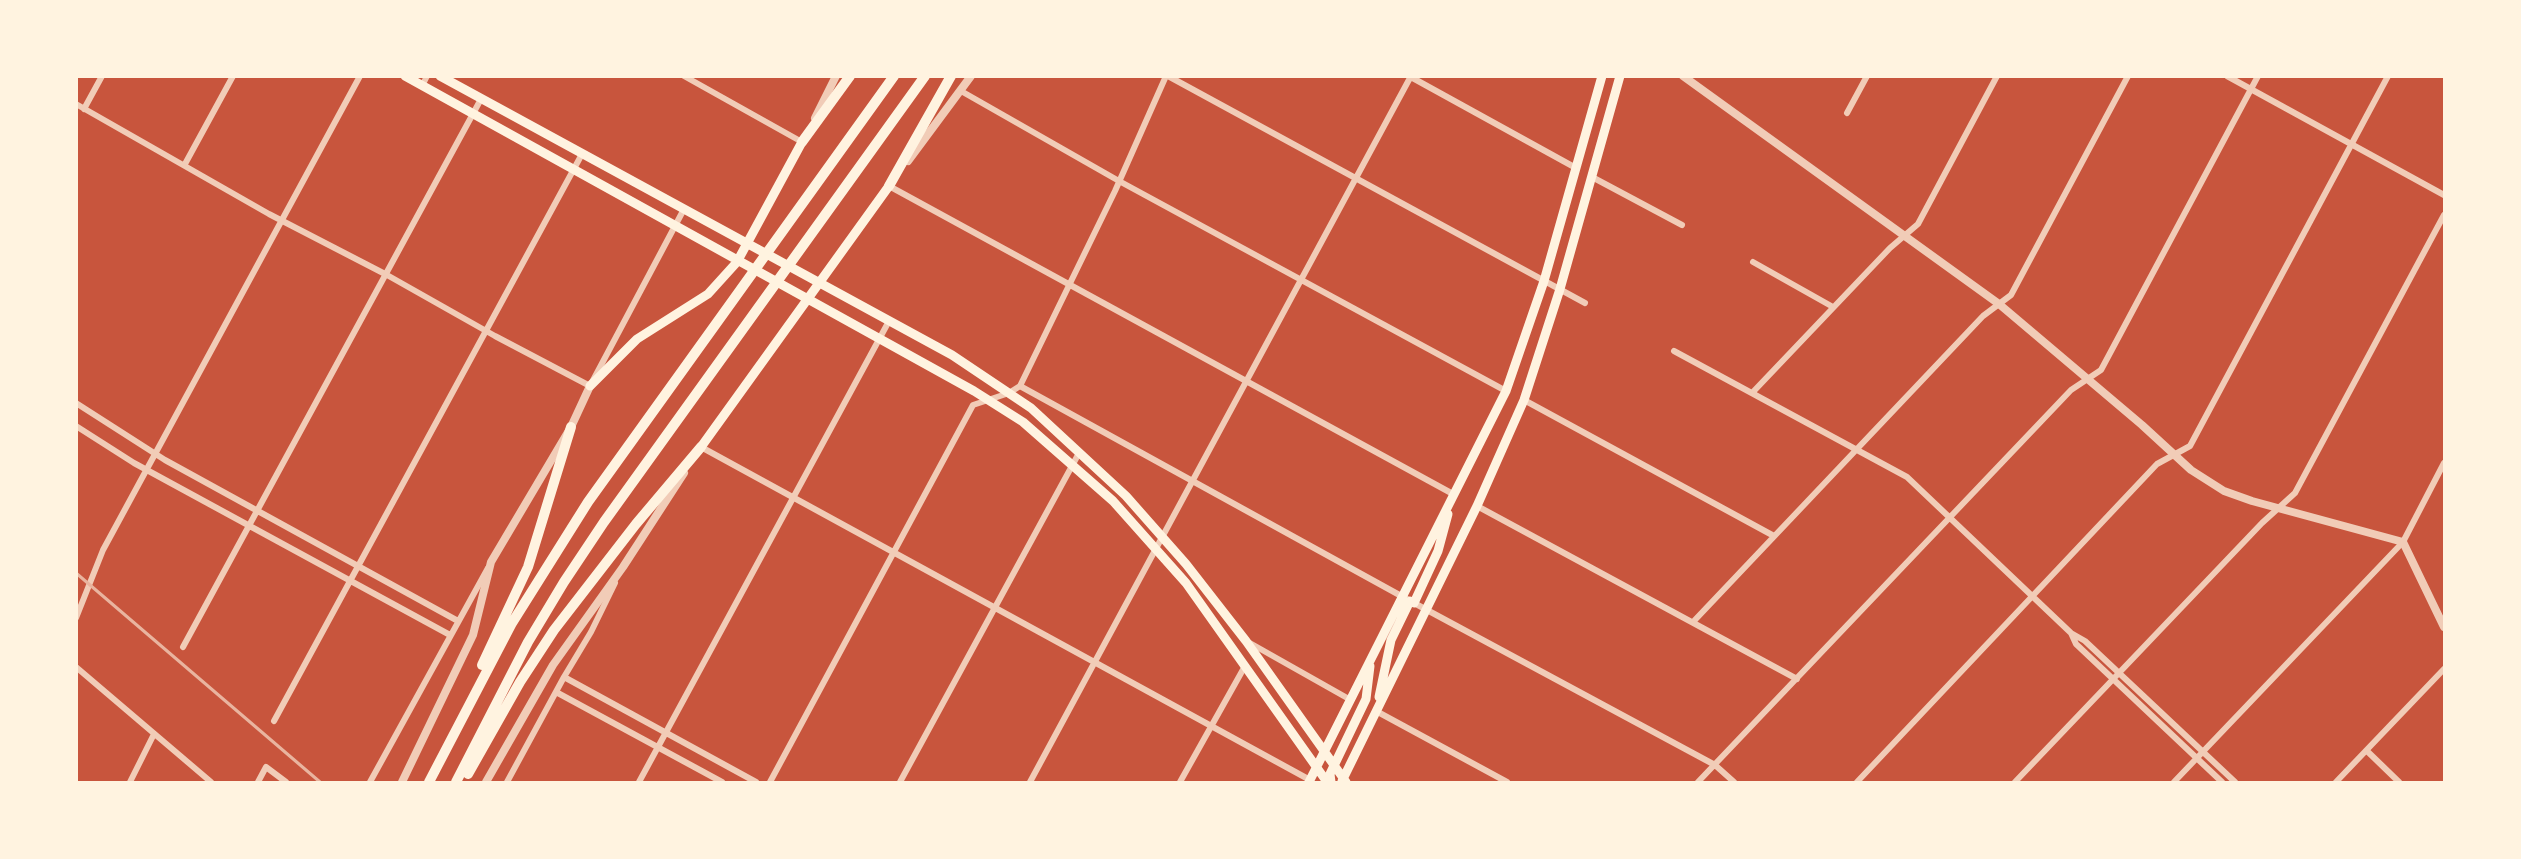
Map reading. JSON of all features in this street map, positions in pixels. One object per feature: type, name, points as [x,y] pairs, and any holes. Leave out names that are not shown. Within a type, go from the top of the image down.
[{"type":"highway","points":[[802,142],[850,76]]},
{"type":"highway","points":[[429,783],[512,623],[582,511],[894,76]]},
{"type":"highway","points":[[456,783],[528,642],[564,582],[638,474],[925,76]]},
{"type":"highway","points":[[889,186],[951,76]]},
{"type":"highway","points":[[429,783],[528,567],[571,427]]},
{"type":"highway","points":[[463,783],[520,682],[554,630],[636,524],[701,447]]},
{"type":"main road","points":[[405,76],[880,339],[1023,422],[1113,501],[1186,583],[1326,782]]},
{"type":"main road","points":[[440,76],[808,277],[818,287],[889,321],[952,355],[1031,408],[1126,496],[1163,538],[1246,641],[1344,781]]},
{"type":"main road","points":[[1376,711],[1391,640],[1453,494],[1506,391],[1544,281],[1602,76]]},
{"type":"main road","points":[[1344,781],[1425,609],[1477,506],[1524,400],[1560,289],[1620,76]]},
{"type":"main road","points":[[590,386],[637,339],[708,294],[742,264],[747,244],[802,142]]},
{"type":"main road","points":[[701,447],[889,186]]},
{"type":"main road","points":[[1309,781],[1325,753],[1349,699],[1409,600]]},
{"type":"main road","points":[[1326,782],[1366,699],[1370,661]]},
{"type":"main road","points":[[1325,753],[1328,771],[1326,782]]},
{"type":"street","points":[[84,109],[102,76]]},
{"type":"street","points":[[185,164],[233,76]]},
{"type":"street","points":[[76,618],[103,550],[360,76]]},
{"type":"street","points":[[422,86],[427,76]]},
{"type":"street","points":[[684,76],[802,142],[836,76]]},
{"type":"street","points":[[971,76],[889,186],[1453,494]]},
{"type":"street","points":[[770,783],[973,405],[1009,393],[1020,386],[1071,285],[1167,76],[1586,303]]},
{"type":"street","points":[[1683,76],[1999,304],[2142,425],[2191,470],[2224,491],[2403,542],[2445,627]]},
{"type":"street","points":[[1847,114],[1867,76]]},
{"type":"street","points":[[1752,393],[1890,248],[1918,224],[1997,76]]},
{"type":"street","points":[[1693,622],[1983,316],[2011,294],[2128,76]]},
{"type":"street","points":[[2227,76],[2445,195]]},
{"type":"street","points":[[1698,783],[2072,390],[2101,370],[2258,76]]},
{"type":"street","points":[[1857,783],[2157,464],[2190,446],[2388,76]]},
{"type":"street","points":[[1030,783],[1410,77],[1576,168]]},
{"type":"street","points":[[961,91],[1119,181],[1506,391]]},
{"type":"street","points":[[183,647],[481,99]]},
{"type":"street","points":[[76,104],[282,220],[590,386]]},
{"type":"street","points":[[274,721],[582,154]]},
{"type":"street","points":[[1592,177],[1682,225]]},
{"type":"street","points":[[370,783],[450,634],[571,427],[590,386],[684,210]]},
{"type":"street","points":[[2015,783],[2262,522],[2295,493],[2445,214]]},
{"type":"street","points":[[1753,262],[1833,307]]},
{"type":"street","points":[[639,783],[889,321]]},
{"type":"street","points":[[1674,351],[1907,477],[2071,633],[2085,641],[2235,783]]},
{"type":"street","points":[[1020,386],[1425,609],[1715,765],[1734,783]]},
{"type":"street","points":[[1524,400],[1774,536]]},
{"type":"street","points":[[76,403],[155,454],[458,621]]},
{"type":"street","points":[[76,426],[147,470],[450,634]]},
{"type":"street","points":[[486,783],[553,664],[623,567],[701,447],[1309,781]]},
{"type":"street","points":[[900,783],[1079,453]]},
{"type":"street","points":[[2174,783],[2403,542],[2445,463]]},
{"type":"street","points":[[2437,477],[2445,472]]},
{"type":"street","points":[[1477,506],[1797,679]]},
{"type":"street","points":[[402,783],[473,635],[491,562]]},
{"type":"street","points":[[507,783],[591,632],[623,567]]},
{"type":"street","points":[[2071,633],[2076,644],[2222,783]]},
{"type":"street","points":[[1246,641],[1349,699]]},
{"type":"street","points":[[1180,783],[1245,666]]},
{"type":"street","points":[[76,667],[211,783]]},
{"type":"street","points":[[2336,783],[2445,669]]},
{"type":"street","points":[[564,677],[756,783]]},
{"type":"street","points":[[556,692],[722,783]]},
{"type":"street","points":[[1376,711],[1507,783]]},
{"type":"street","points":[[130,783],[154,734]]},
{"type":"street","points":[[2367,751],[2399,783]]},
{"type":"street","points":[[258,783],[266,767],[286,783]]},
{"type":"railway","points":[[76,573],[320,782]]}]
